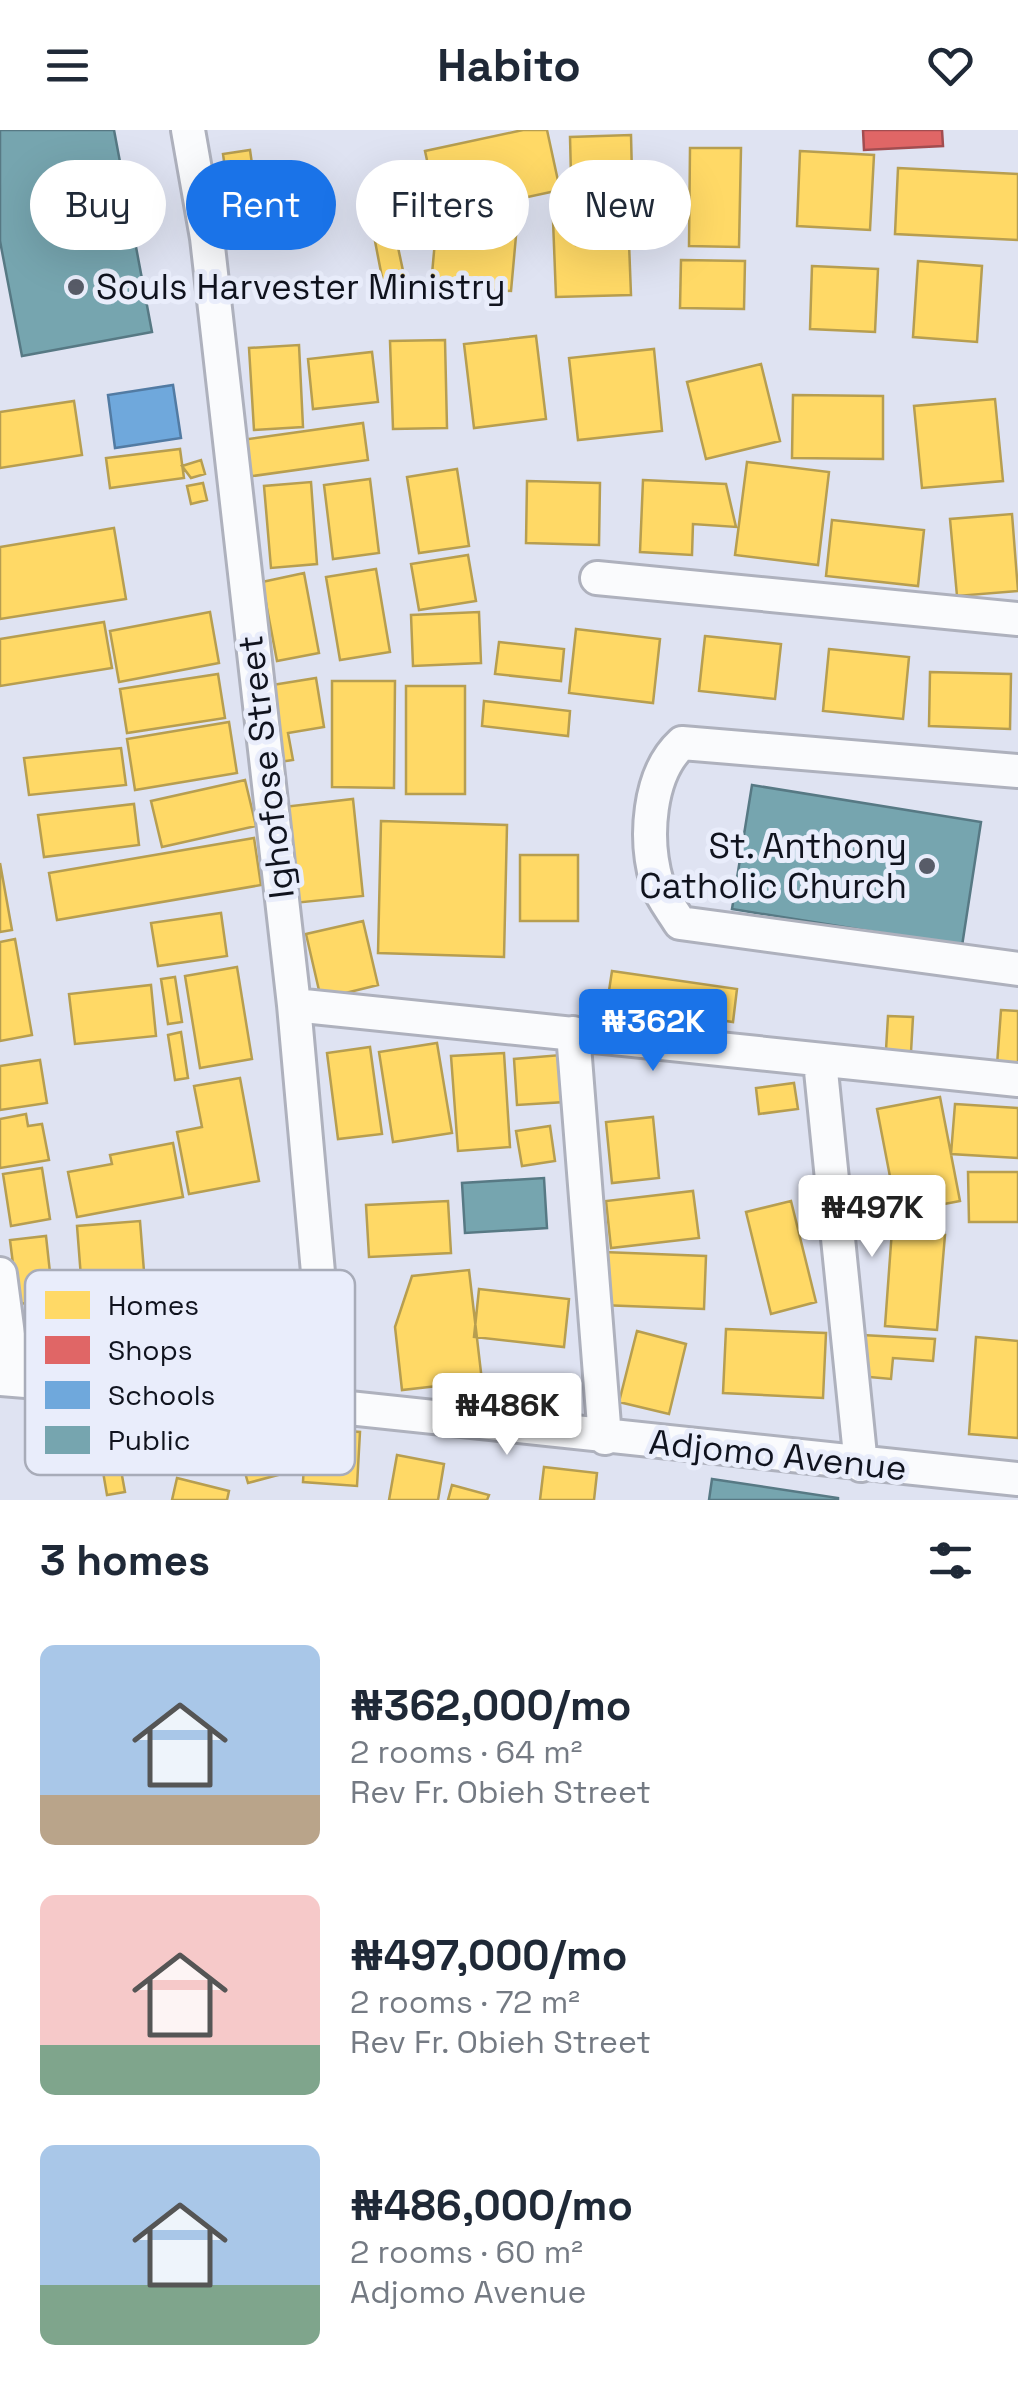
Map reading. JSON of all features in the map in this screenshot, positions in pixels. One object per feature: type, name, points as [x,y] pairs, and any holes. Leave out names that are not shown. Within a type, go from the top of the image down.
[{"type":"street","name":"Ighofose Street","points":[[188,130],[207,238],[294,1005],[318,1270]]},
{"type":"street","points":[[597,578],[1018,618]]},
{"type":"street","points":[[1018,771],[682,743],[666,758],[656,788],[650,839],[657,886],[680,924],[1018,968]]},
{"type":"street","points":[[294,1005],[1018,1080]]},
{"type":"street","points":[[573,1034],[605,1438]]},
{"type":"street","points":[[820,1061],[862,1465]]},
{"type":"street","points":[[0,1274],[7,1379]]},
{"type":"street","name":"Adjomo Avenue","points":[[355,1409],[1018,1479]]},
{"type":"building: Homes","points":[[523,130],[547,130],[554,160],[549,160],[549,192],[529,197],[529,160],[427,160],[425,151]]},
{"type":"building: Homes","points":[[631,135],[632,160],[571,160],[570,137]]},
{"type":"building: Homes","points":[[690,148],[741,148],[739,247],[691,246]]},
{"type":"building: Homes","points":[[250,150],[251,160],[224,160],[223,154]]},
{"type":"building: Homes","points":[[800,151],[874,155],[870,230],[797,226]]},
{"type":"building: Homes","points":[[898,168],[1018,174],[1018,240],[895,234]]},
{"type":"building: Homes","points":[[377,250],[399,250],[408,294],[386,298]]},
{"type":"building: Homes","points":[[434,250],[515,250],[511,291],[431,285]]},
{"type":"building: Homes","points":[[554,250],[629,250],[631,295],[556,297]]},
{"type":"building: Homes","points":[[681,260],[745,261],[744,309],[680,308]]},
{"type":"building: Homes","points":[[918,261],[982,266],[977,342],[913,337]]},
{"type":"building: Homes","points":[[812,266],[878,269],[875,332],[810,329]]},
{"type":"building: Homes","points":[[536,336],[546,419],[474,428],[464,344]]},
{"type":"building: Homes","points":[[445,340],[447,428],[393,429],[390,341]]},
{"type":"building: Homes","points":[[299,345],[303,427],[254,430],[249,348]]},
{"type":"building: Homes","points":[[654,349],[662,431],[578,440],[569,358]]},
{"type":"building: Homes","points":[[372,352],[378,402],[313,409],[308,359]]},
{"type":"building: Homes","points":[[761,364],[780,441],[706,459],[687,382]]},
{"type":"building: Homes","points":[[793,395],[883,396],[883,459],[792,458]]},
{"type":"building: Homes","points":[[995,399],[1003,481],[922,488],[914,406]]},
{"type":"building: Homes","points":[[74,401],[82,455],[0,468],[0,412]]},
{"type":"building: Homes","points":[[363,423],[368,460],[246,477],[241,440]]},
{"type":"building: Homes","points":[[180,449],[184,478],[110,488],[106,458]]},
{"type":"building: Homes","points":[[201,460],[205,474],[191,478],[182,466]]},
{"type":"building: Homes","points":[[747,462],[829,472],[818,565],[735,555]]},
{"type":"building: Homes","points":[[457,469],[469,546],[419,553],[407,477]]},
{"type":"building: Homes","points":[[370,479],[379,553],[333,559],[324,485]]},
{"type":"building: Homes","points":[[643,480],[726,484],[736,527],[693,524],[692,555],[640,552]]},
{"type":"building: Homes","points":[[527,481],[600,483],[599,545],[526,543]]},
{"type":"building: Homes","points":[[311,482],[317,564],[271,568],[264,486]]},
{"type":"building: Homes","points":[[203,483],[207,500],[191,504],[187,486]]},
{"type":"building: Homes","points":[[1012,514],[1018,591],[957,596],[950,519]]},
{"type":"building: Homes","points":[[832,520],[924,530],[918,586],[826,576]]},
{"type":"building: Homes","points":[[114,528],[126,599],[0,619],[0,547]]},
{"type":"building: Homes","points":[[468,555],[476,601],[419,610],[411,564]]},
{"type":"building: Homes","points":[[376,569],[390,652],[340,660],[326,577]]},
{"type":"building: Homes","points":[[304,573],[319,653],[277,661],[262,582]]},
{"type":"building: Homes","points":[[210,612],[219,663],[119,682],[110,631]]},
{"type":"building: Homes","points":[[479,612],[481,663],[413,666],[411,615]]},
{"type":"building: Homes","points":[[104,622],[112,668],[0,686],[0,639]]},
{"type":"building: Homes","points":[[576,629],[660,639],[653,703],[569,693]]},
{"type":"building: Homes","points":[[705,636],[781,644],[775,699],[699,691]]},
{"type":"building: Homes","points":[[499,642],[564,649],[561,681],[495,674]]},
{"type":"building: Homes","points":[[829,649],[909,657],[903,719],[823,711]]},
{"type":"building: Homes","points":[[930,672],[1011,674],[1010,729],[929,726]]},
{"type":"building: Homes","points":[[218,674],[225,718],[127,733],[120,689]]},
{"type":"building: Homes","points":[[316,678],[324,727],[288,733],[293,760],[279,762],[266,686]]},
{"type":"building: Homes","points":[[332,681],[395,681],[394,788],[332,787]]},
{"type":"building: Homes","points":[[406,686],[465,686],[465,794],[406,794]]},
{"type":"building: Homes","points":[[484,701],[570,711],[568,736],[482,726]]},
{"type":"building: Homes","points":[[229,722],[237,773],[135,790],[127,739]]},
{"type":"building: Homes","points":[[121,748],[126,785],[29,795],[24,758]]},
{"type":"building: Homes","points":[[245,780],[256,826],[162,847],[151,801]]},
{"type":"building: Homes","points":[[353,799],[363,896],[294,903],[283,807]]},
{"type":"building: Homes","points":[[134,804],[139,845],[44,857],[38,815]]},
{"type":"building: Homes","points":[[381,821],[507,825],[504,957],[378,953]]},
{"type":"building: Homes","points":[[254,838],[261,885],[57,920],[49,873]]},
{"type":"building: Homes","points":[[520,855],[578,855],[578,921],[520,921]]},
{"type":"building: Homes","points":[[0,863],[12,930],[0,932]]},
{"type":"building: Homes","points":[[221,913],[227,956],[158,966],[151,923]]},
{"type":"building: Homes","points":[[363,921],[378,985],[321,999],[306,934]]},
{"type":"building: Homes","points":[[15,939],[32,1035],[0,1041],[0,942]]},
{"type":"building: Homes","points":[[237,967],[252,1059],[200,1068],[185,976]]},
{"type":"building: Homes","points":[[612,971],[737,989],[733,1022],[607,1004]]},
{"type":"building: Homes","points":[[175,977],[182,1022],[168,1024],[161,979]]},
{"type":"building: Homes","points":[[151,985],[156,1036],[75,1044],[69,994]]},
{"type":"building: Homes","points":[[1001,1010],[1018,1011],[1018,1067],[997,1065]]},
{"type":"building: Homes","points":[[888,1016],[913,1017],[911,1052],[886,1050]]},
{"type":"building: Homes","points":[[181,1032],[188,1078],[175,1080],[168,1035]]},
{"type":"building: Homes","points":[[437,1043],[452,1133],[393,1142],[379,1052]]},
{"type":"building: Homes","points":[[370,1047],[382,1134],[338,1139],[327,1053]]},
{"type":"building: Homes","points":[[504,1053],[510,1147],[458,1151],[451,1056]]},
{"type":"building: Homes","points":[[561,1055],[565,1102],[517,1105],[514,1059]]},
{"type":"building: Homes","points":[[40,1060],[47,1103],[0,1110],[0,1066]]},
{"type":"building: Homes","points":[[240,1078],[259,1181],[189,1194],[177,1132],[202,1127],[194,1086]]},
{"type":"building: Homes","points":[[794,1083],[798,1109],[759,1114],[756,1088]]},
{"type":"building: Homes","points":[[940,1097],[960,1201],[897,1213],[877,1109]]},
{"type":"building: Homes","points":[[955,1104],[1018,1108],[1018,1158],[951,1154]]},
{"type":"building: Homes","points":[[26,1114],[28,1126],[42,1124],[49,1160],[0,1168],[0,1119]]},
{"type":"building: Homes","points":[[653,1117],[659,1178],[612,1183],[606,1122]]},
{"type":"building: Homes","points":[[550,1126],[555,1161],[522,1166],[516,1131]]},
{"type":"building: Homes","points":[[173,1143],[183,1197],[77,1217],[68,1172],[112,1164],[110,1155]]},
{"type":"building: Homes","points":[[42,1168],[50,1219],[11,1226],[3,1174]]},
{"type":"building: Homes","points":[[968,1172],[1018,1172],[1018,1222],[969,1222]]},
{"type":"building: Homes","points":[[693,1191],[699,1238],[611,1248],[606,1201]]},
{"type":"building: Homes","points":[[448,1201],[451,1253],[369,1257],[366,1205]]},
{"type":"building: Homes","points":[[791,1201],[816,1302],[771,1314],[746,1212]]},
{"type":"building: Homes","points":[[140,1221],[144,1270],[80,1270],[77,1226]]},
{"type":"building: Homes","points":[[892,1230],[945,1235],[937,1330],[885,1326]]},
{"type":"building: Homes","points":[[46,1236],[50,1270],[25,1270],[25,1303],[18,1304],[10,1240]]},
{"type":"building: Homes","points":[[603,1252],[706,1256],[704,1309],[601,1305]]},
{"type":"building: Homes","points":[[469,1270],[482,1381],[402,1390],[395,1327],[412,1276]]},
{"type":"building: Homes","points":[[479,1289],[569,1299],[564,1347],[474,1337]]},
{"type":"building: Homes","points":[[726,1329],[826,1333],[823,1398],[723,1393]]},
{"type":"building: Homes","points":[[17,1331],[25,1331],[25,1363],[18,1363]]},
{"type":"building: Homes","points":[[637,1331],[686,1344],[669,1414],[619,1402]]},
{"type":"building: Homes","points":[[862,1335],[935,1339],[933,1361],[893,1358],[891,1379],[859,1376]]},
{"type":"building: Homes","points":[[976,1337],[1018,1341],[1018,1438],[969,1434]]},
{"type":"building: Homes","points":[[355,1432],[360,1432],[357,1486],[303,1482],[303,1475],[355,1475]]},
{"type":"building: Homes","points":[[397,1455],[444,1464],[438,1500],[389,1500]]},
{"type":"building: Homes","points":[[544,1467],[597,1473],[594,1500],[540,1500]]},
{"type":"building: Homes","points":[[104,1475],[122,1475],[125,1492],[107,1495]]},
{"type":"building: Homes","points":[[246,1475],[278,1475],[248,1483]]},
{"type":"building: Homes","points":[[177,1478],[229,1491],[227,1500],[172,1500]]},
{"type":"building: Homes","points":[[452,1485],[489,1495],[487,1500],[448,1500]]},
{"type":"building: Shops","points":[[863,130],[942,130],[943,146],[864,150]]},
{"type":"building: Schools","points":[[173,385],[181,438],[115,448],[108,395]]},
{"type":"building: Public","name":"Souls Harvester Ministry","points":[[0,130],[114,130],[120,160],[30,160],[30,250],[137,250],[152,332],[22,356],[0,241]]},
{"type":"building: Public","points":[[752,785],[981,822],[962,946],[732,909]]},
{"type":"building: Public","points":[[544,1178],[547,1228],[465,1233],[462,1183]]},
{"type":"building: Public","points":[[712,1479],[838,1498],[838,1500],[709,1500]]},
{"type":"place","name":"Souls Harvester Ministry","points":[[76,287]]},
{"type":"place","name":"St. Anthony Catholic Church","points":[[927,866]]}]
